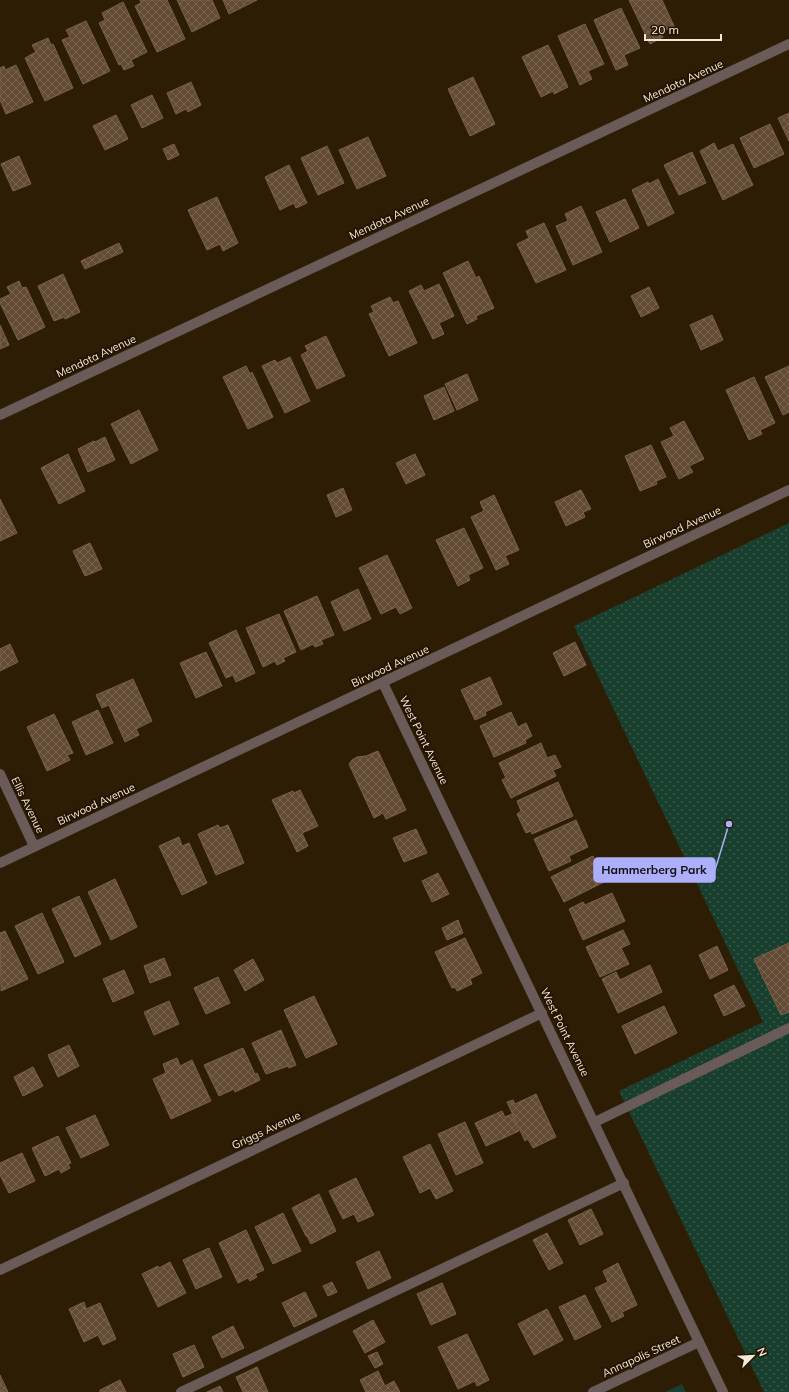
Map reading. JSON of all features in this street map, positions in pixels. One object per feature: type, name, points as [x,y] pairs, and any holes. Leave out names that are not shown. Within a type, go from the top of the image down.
[{"type":"street","name":"Mendota Avenue","points":[[0,415],[789,44]]},
{"type":"street","name":"Birwood Avenue","points":[[0,863],[789,490]]},
{"type":"street","name":"West Point Avenue","points":[[383,683],[595,1122],[723,1392]]},
{"type":"street","name":"Ellis Avenue","points":[[0,774],[34,846]]},
{"type":"street","name":"Griggs Avenue","points":[[0,1270],[542,1013]]},
{"type":"street","points":[[595,1122],[789,1028]]},
{"type":"street","points":[[181,1392],[624,1183]]},
{"type":"street","name":"Annapolis Street","points":[[593,1392],[699,1342]]},
{"type":"green space","points":[[789,523],[789,1392],[764,1392],[619,1091],[763,1022],[574,626]]},
{"type":"green space","points":[[682,1384],[686,1392],[665,1392]]},
{"type":"building","points":[[140,0],[167,0],[185,39],[157,52],[135,6],[141,3]]},
{"type":"building","points":[[177,0],[212,0],[220,18],[192,32]]},
{"type":"building","points":[[223,0],[257,0],[229,14]]},
{"type":"building","points":[[629,0],[662,0],[674,26],[661,32],[663,37],[650,44]]},
{"type":"building","points":[[123,2],[147,52],[131,60],[134,66],[124,70],[121,64],[119,65],[99,23],[105,20],[102,13]]},
{"type":"building","points":[[621,8],[640,48],[624,55],[628,65],[616,70],[594,20]]},
{"type":"building","points":[[86,21],[110,71],[83,84],[62,40],[70,37],[66,30]]},
{"type":"building","points":[[585,24],[604,64],[588,71],[592,79],[580,85],[558,36]]},
{"type":"building","points":[[48,38],[51,45],[53,44],[73,88],[45,101],[25,58],[36,52],[32,45]]},
{"type":"building","points":[[548,45],[568,87],[554,94],[553,91],[541,97],[522,57]]},
{"type":"building","points":[[16,65],[33,102],[6,114],[0,100],[0,68],[4,66],[5,70]]},
{"type":"building","points":[[473,77],[495,124],[470,136],[448,89]]},
{"type":"building","points":[[191,82],[201,105],[188,112],[186,109],[176,114],[167,93]]},
{"type":"building","points":[[152,95],[163,118],[142,128],[131,105]]},
{"type":"building","points":[[789,113],[789,141],[778,118]]},
{"type":"building","points":[[116,115],[128,139],[105,150],[93,126]]},
{"type":"building","points":[[770,124],[784,154],[754,168],[740,138]]},
{"type":"building","points":[[368,137],[386,176],[357,189],[339,150]]},
{"type":"building","points":[[714,143],[718,151],[733,144],[753,185],[723,200],[700,151]]},
{"type":"building","points":[[174,144],[179,155],[168,160],[163,149]]},
{"type":"building","points":[[327,146],[344,183],[318,195],[301,158]]},
{"type":"building","points":[[692,152],[706,183],[679,195],[664,165]]},
{"type":"building","points":[[19,156],[31,184],[13,191],[1,164]]},
{"type":"building","points":[[289,165],[307,203],[296,208],[294,203],[280,210],[265,177]]},
{"type":"building","points":[[658,179],[674,213],[648,226],[632,190]]},
{"type":"building","points":[[217,197],[238,243],[223,251],[220,244],[207,250],[188,210]]},
{"type":"building","points":[[625,199],[639,228],[610,242],[596,212]]},
{"type":"building","points":[[581,206],[602,252],[573,265],[556,226],[568,221],[565,214]]},
{"type":"building","points":[[544,223],[566,270],[536,283],[517,244],[529,238],[526,231]]},
{"type":"building","points":[[119,243],[123,252],[85,269],[81,261]]},
{"type":"building","points":[[468,261],[476,278],[479,276],[494,308],[476,316],[477,319],[467,324],[443,273]]},
{"type":"building","points":[[63,274],[80,312],[65,319],[64,317],[54,321],[38,286]]},
{"type":"building","points":[[19,281],[22,288],[26,287],[45,327],[18,340],[0,303],[0,299],[11,294],[7,287]]},
{"type":"building","points":[[439,284],[454,316],[439,323],[444,334],[433,339],[409,291],[421,285],[424,291]]},
{"type":"building","points":[[649,287],[659,308],[641,317],[631,296]]},
{"type":"building","points":[[390,297],[393,303],[398,301],[417,343],[389,356],[369,314],[374,312],[371,306]]},
{"type":"building","points":[[712,315],[723,340],[701,350],[690,325]]},
{"type":"building","points":[[0,325],[9,345],[0,349]]},
{"type":"building","points":[[326,336],[345,376],[317,389],[301,355],[308,351],[305,346]]},
{"type":"building","points":[[290,357],[310,401],[285,413],[262,366],[275,360],[277,363]]},
{"type":"building","points":[[246,366],[250,374],[252,372],[273,417],[248,429],[223,377]]},
{"type":"building","points":[[789,366],[789,412],[783,415],[765,377]]},
{"type":"building","points":[[467,374],[478,400],[457,410],[445,384]]},
{"type":"building","points":[[754,377],[775,423],[760,430],[762,434],[749,440],[726,390]]},
{"type":"building","points":[[444,387],[454,411],[434,420],[424,396]]},
{"type":"building","points":[[139,410],[158,450],[131,464],[111,424]]},
{"type":"building","points":[[684,421],[704,459],[689,466],[693,472],[679,479],[661,442],[674,436],[670,428]]},
{"type":"building","points":[[105,437],[115,460],[88,472],[78,449]]},
{"type":"building","points":[[651,445],[666,477],[656,481],[657,484],[640,491],[625,456]]},
{"type":"building","points":[[68,454],[85,491],[59,504],[41,468]]},
{"type":"building","points":[[415,454],[425,475],[406,484],[396,463]]},
{"type":"building","points":[[343,488],[352,510],[336,517],[327,495]]},
{"type":"building","points":[[581,490],[591,509],[583,512],[585,517],[566,526],[555,502]]},
{"type":"building","points":[[494,495],[519,550],[505,556],[509,564],[496,570],[471,517],[484,511],[480,502]]},
{"type":"building","points":[[0,499],[17,533],[0,541]]},
{"type":"building","points":[[464,528],[483,568],[468,575],[470,580],[458,586],[436,540]]},
{"type":"building","points":[[90,543],[102,569],[85,576],[73,551]]},
{"type":"building","points":[[387,555],[412,608],[400,614],[396,607],[381,614],[359,568]]},
{"type":"building","points":[[358,589],[371,619],[344,631],[331,602]]},
{"type":"building","points":[[317,596],[334,635],[321,640],[323,644],[315,647],[313,644],[301,650],[284,611]]},
{"type":"building","points":[[279,614],[296,652],[283,658],[285,661],[277,665],[275,661],[263,667],[246,628]]},
{"type":"building","points":[[236,630],[255,673],[236,682],[233,675],[226,678],[209,643]]},
{"type":"building","points":[[575,642],[586,665],[564,676],[553,653]]},
{"type":"building","points":[[10,644],[18,662],[0,671],[0,649]]},
{"type":"building","points":[[206,652],[222,686],[196,698],[180,663]]},
{"type":"building","points":[[490,677],[502,704],[485,712],[486,715],[475,720],[461,690]]},
{"type":"building","points":[[133,679],[152,721],[136,729],[139,735],[125,742],[109,705],[102,708],[96,695]]},
{"type":"building","points":[[98,710],[113,743],[86,755],[72,722]]},
{"type":"building","points":[[511,712],[518,727],[526,723],[532,736],[525,740],[526,743],[494,757],[480,726]]},
{"type":"building","points":[[54,714],[73,753],[67,755],[70,760],[47,771],[27,727]]},
{"type":"building","points":[[541,743],[547,758],[555,755],[561,767],[553,770],[556,776],[511,798],[502,780],[506,778],[499,763]]},
{"type":"building","points":[[378,751],[406,810],[386,819],[383,813],[374,818],[349,764],[357,757],[366,756]]},
{"type":"building","points":[[558,782],[573,816],[532,834],[531,831],[526,833],[517,814],[521,811],[517,801]]},
{"type":"building","points":[[300,790],[318,826],[302,833],[308,846],[297,852],[272,800],[293,791],[294,793]]},
{"type":"building","points":[[576,820],[588,847],[569,856],[571,861],[549,871],[534,839]]},
{"type":"building","points":[[218,825],[220,828],[228,825],[244,863],[216,875],[198,834]]},
{"type":"building","points":[[416,829],[427,853],[404,862],[393,838]]},
{"type":"building","points":[[179,837],[182,846],[189,843],[207,883],[182,895],[159,846]]},
{"type":"building","points":[[593,856],[598,867],[607,863],[614,877],[564,902],[551,877]]},
{"type":"building","points":[[438,873],[449,894],[432,902],[422,881]]},
{"type":"building","points":[[115,879],[137,927],[111,940],[88,892]]},
{"type":"building","points":[[612,893],[625,921],[583,940],[569,909],[583,902],[585,905]]},
{"type":"building","points":[[79,896],[101,944],[75,957],[52,909]]},
{"type":"building","points":[[42,913],[64,962],[38,974],[15,926]]},
{"type":"building","points":[[458,920],[463,933],[447,940],[442,928]]},
{"type":"building","points":[[623,930],[630,944],[621,948],[629,964],[600,977],[586,947]]},
{"type":"building","points":[[5,931],[28,979],[1,991],[0,933]]},
{"type":"building","points":[[465,938],[482,973],[470,979],[472,984],[457,991],[455,987],[452,988],[435,952]]},
{"type":"building","points":[[789,943],[789,1012],[781,1015],[754,959]]},
{"type":"building","points":[[717,946],[728,970],[710,979],[699,955]]},
{"type":"building","points":[[164,958],[171,975],[150,983],[144,966]]},
{"type":"building","points":[[253,959],[264,980],[245,991],[234,970]]},
{"type":"building","points":[[650,965],[662,992],[618,1013],[602,979],[616,972],[620,980]]},
{"type":"building","points":[[124,970],[134,993],[113,1002],[103,979]]},
{"type":"building","points":[[218,977],[230,1003],[206,1014],[194,988]]},
{"type":"building","points":[[734,985],[745,1006],[724,1016],[714,995]]},
{"type":"building","points":[[314,996],[337,1044],[306,1058],[284,1010]]},
{"type":"building","points":[[169,1001],[179,1024],[154,1035],[144,1012]]},
{"type":"building","points":[[664,1006],[677,1033],[635,1054],[622,1026]]},
{"type":"building","points":[[281,1030],[296,1065],[289,1068],[288,1066],[266,1074],[252,1043]]},
{"type":"building","points":[[69,1045],[79,1066],[58,1077],[48,1055]]},
{"type":"building","points":[[243,1048],[255,1074],[257,1073],[260,1080],[235,1092],[234,1089],[219,1096],[204,1065]]},
{"type":"building","points":[[177,1058],[180,1066],[192,1060],[211,1101],[171,1119],[153,1079],[166,1073],[163,1064]]},
{"type":"building","points":[[33,1067],[43,1086],[23,1096],[14,1077]]},
{"type":"building","points":[[536,1094],[556,1137],[533,1148],[528,1139],[525,1141],[507,1102],[513,1100],[515,1104]]},
{"type":"building","points":[[502,1111],[505,1117],[512,1114],[519,1131],[486,1146],[475,1123]]},
{"type":"building","points":[[95,1115],[109,1145],[81,1158],[66,1128]]},
{"type":"building","points":[[465,1122],[483,1163],[456,1175],[438,1134]]},
{"type":"building","points":[[58,1136],[71,1163],[68,1164],[70,1168],[61,1173],[59,1169],[45,1176],[32,1148]]},
{"type":"building","points":[[430,1144],[453,1191],[436,1199],[430,1188],[420,1193],[403,1157]]},
{"type":"building","points":[[22,1153],[35,1181],[9,1193],[0,1175],[0,1163]]},
{"type":"building","points":[[356,1178],[374,1215],[358,1222],[354,1214],[343,1219],[329,1191]]},
{"type":"building","points":[[319,1194],[336,1231],[311,1244],[292,1208]]},
{"type":"building","points":[[591,1209],[603,1234],[580,1245],[568,1220]]},
{"type":"building","points":[[283,1213],[301,1251],[273,1264],[255,1227]]},
{"type":"building","points":[[246,1230],[264,1270],[255,1274],[257,1277],[250,1281],[248,1278],[238,1283],[219,1243]]},
{"type":"building","points":[[547,1233],[563,1263],[549,1270],[533,1240]]},
{"type":"building","points":[[209,1248],[222,1277],[196,1289],[183,1260]]},
{"type":"building","points":[[379,1251],[391,1278],[368,1289],[356,1262]]},
{"type":"building","points":[[170,1262],[186,1293],[158,1307],[142,1274]]},
{"type":"building","points":[[618,1263],[637,1305],[622,1312],[624,1316],[612,1322],[595,1288],[608,1282],[603,1271]]},
{"type":"building","points":[[332,1282],[337,1292],[328,1296],[323,1286]]},
{"type":"building","points":[[442,1283],[456,1314],[431,1325],[417,1294]]},
{"type":"building","points":[[305,1292],[317,1316],[294,1327],[282,1303]]},
{"type":"building","points":[[585,1295],[601,1327],[575,1340],[559,1307]]},
{"type":"building","points":[[84,1302],[86,1309],[100,1303],[116,1339],[103,1345],[98,1335],[84,1342],[69,1309]]},
{"type":"building","points":[[547,1309],[563,1340],[534,1355],[518,1324]]},
{"type":"building","points":[[373,1320],[385,1342],[365,1353],[353,1331]]},
{"type":"building","points":[[233,1326],[244,1348],[222,1358],[212,1337]]},
{"type":"building","points":[[467,1334],[489,1380],[477,1386],[475,1381],[458,1389],[438,1347]]},
{"type":"building","points":[[194,1345],[204,1367],[183,1377],[173,1354]]},
{"type":"building","points":[[377,1352],[383,1364],[375,1368],[368,1356]]},
{"type":"building","points":[[257,1367],[268,1392],[243,1392],[236,1377]]},
{"type":"building","points":[[378,1371],[385,1386],[394,1381],[400,1392],[366,1392],[360,1380]]},
{"type":"building","points":[[0,1375],[8,1392],[0,1392]]},
{"type":"building","points":[[120,1380],[126,1392],[100,1392],[100,1390]]},
{"type":"building","points":[[220,1386],[223,1392],[207,1392]]},
{"type":"place","name":"Hammerberg Park","points":[[729,824]]}]
